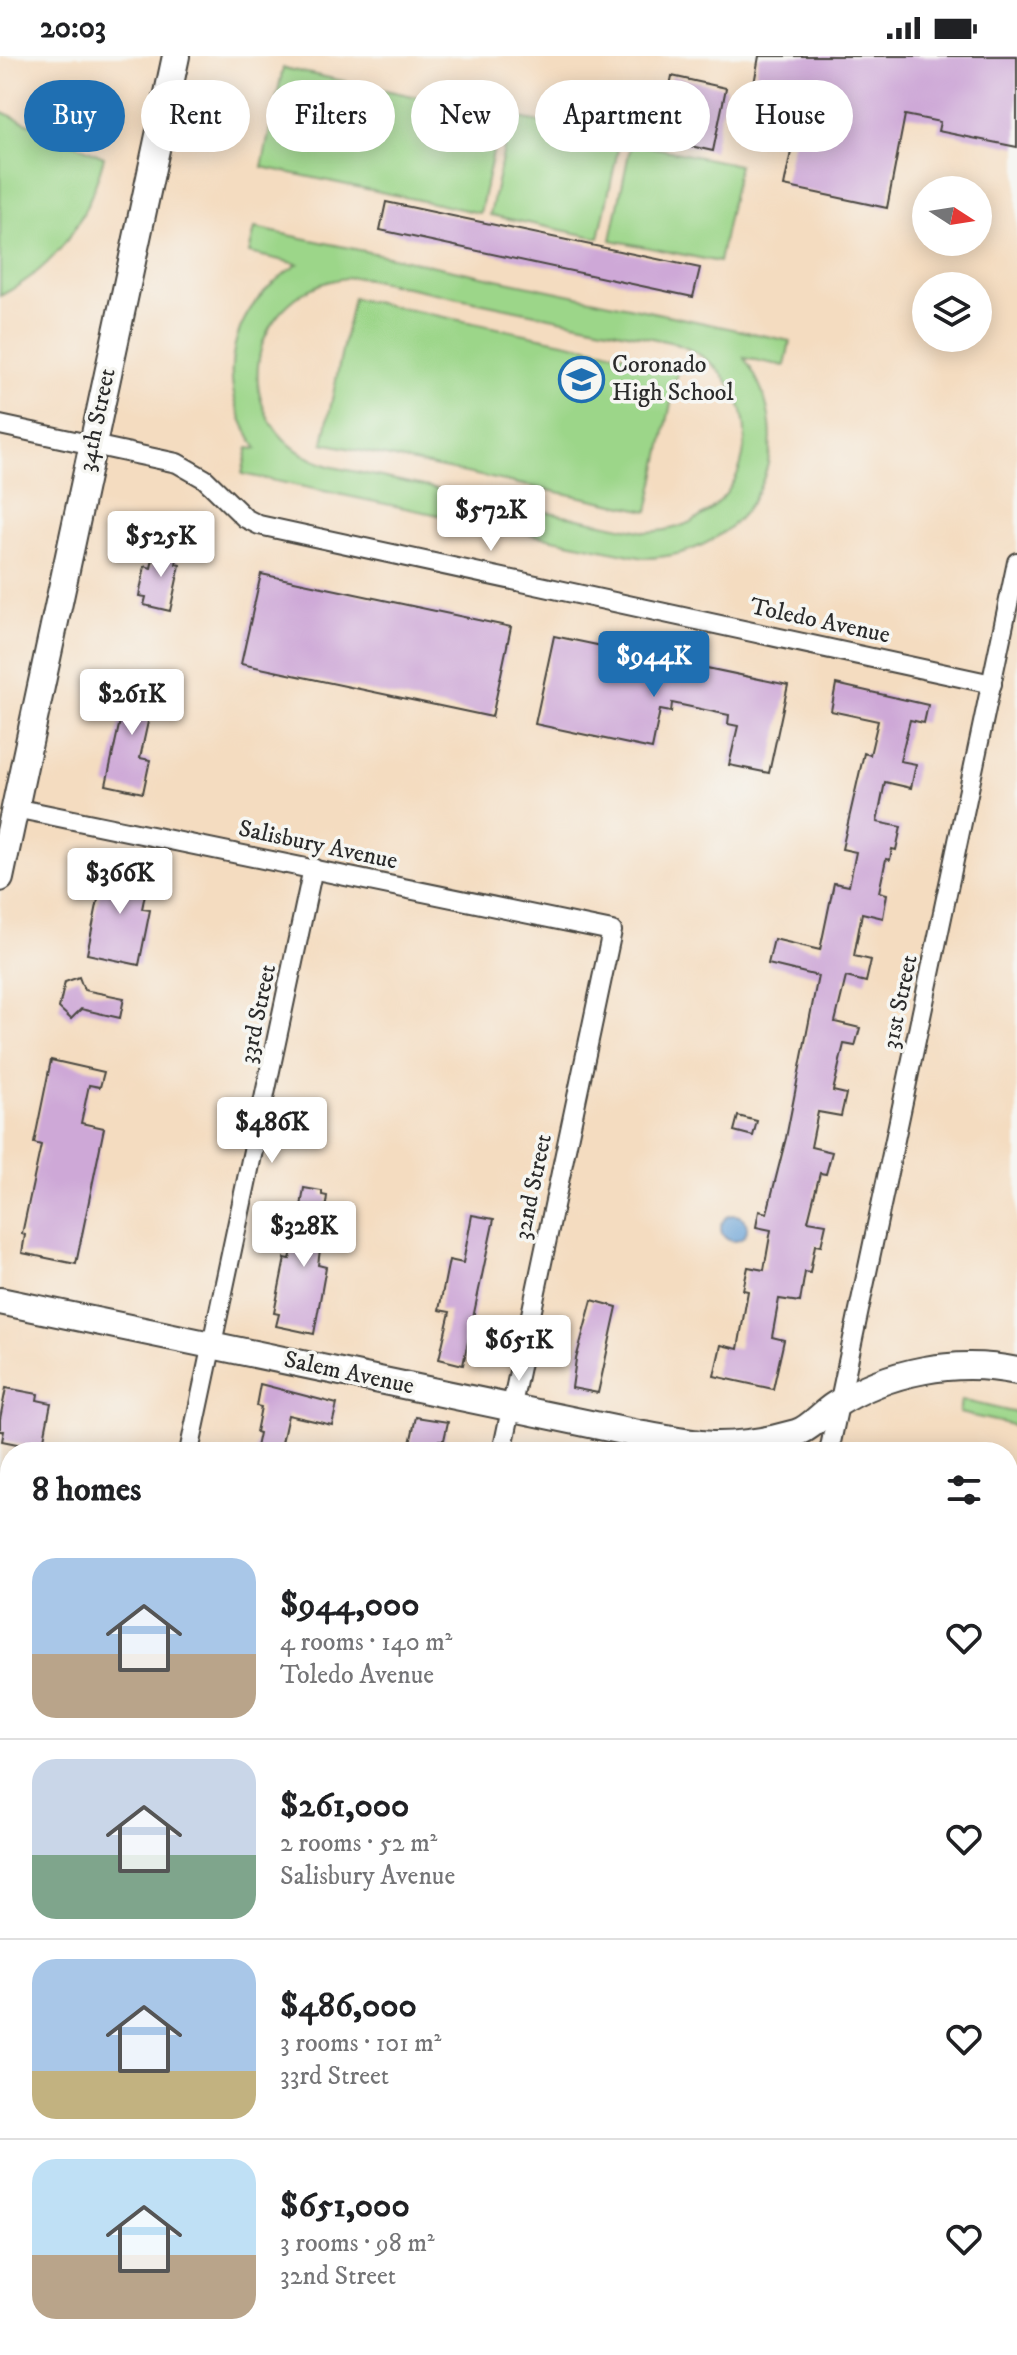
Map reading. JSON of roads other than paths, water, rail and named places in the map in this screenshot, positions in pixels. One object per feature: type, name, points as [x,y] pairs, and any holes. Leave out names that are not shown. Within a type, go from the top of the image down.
[{"type":"street","name":"34th Street","points":[[0,878],[176,56]]},
{"type":"street","name":"Toledo Avenue","points":[[0,425],[177,463],[205,479],[245,518],[259,525],[992,684]]},
{"type":"street","name":"31st Street","points":[[831,1442],[1017,562]]},
{"type":"street","name":"Salisbury Avenue","points":[[15,808],[612,931]]},
{"type":"street","name":"33rd Street","points":[[191,1442],[313,868]]},
{"type":"street","name":"32nd Street","points":[[504,1442],[612,931]]},
{"type":"street","name":"Salem Avenue","points":[[0,1301],[638,1434],[695,1442]]},
{"type":"street","name":"Salem Avenue","points":[[736,1442],[800,1432],[840,1402],[868,1387],[908,1374],[956,1365],[996,1366],[1017,1371]]},
{"type":"water","points":[[734,1215],[743,1219],[747,1228],[743,1237],[734,1241],[725,1237],[721,1228],[725,1219]]},
{"type":"place","name":"Coronado High School","points":[[581,379]]}]
